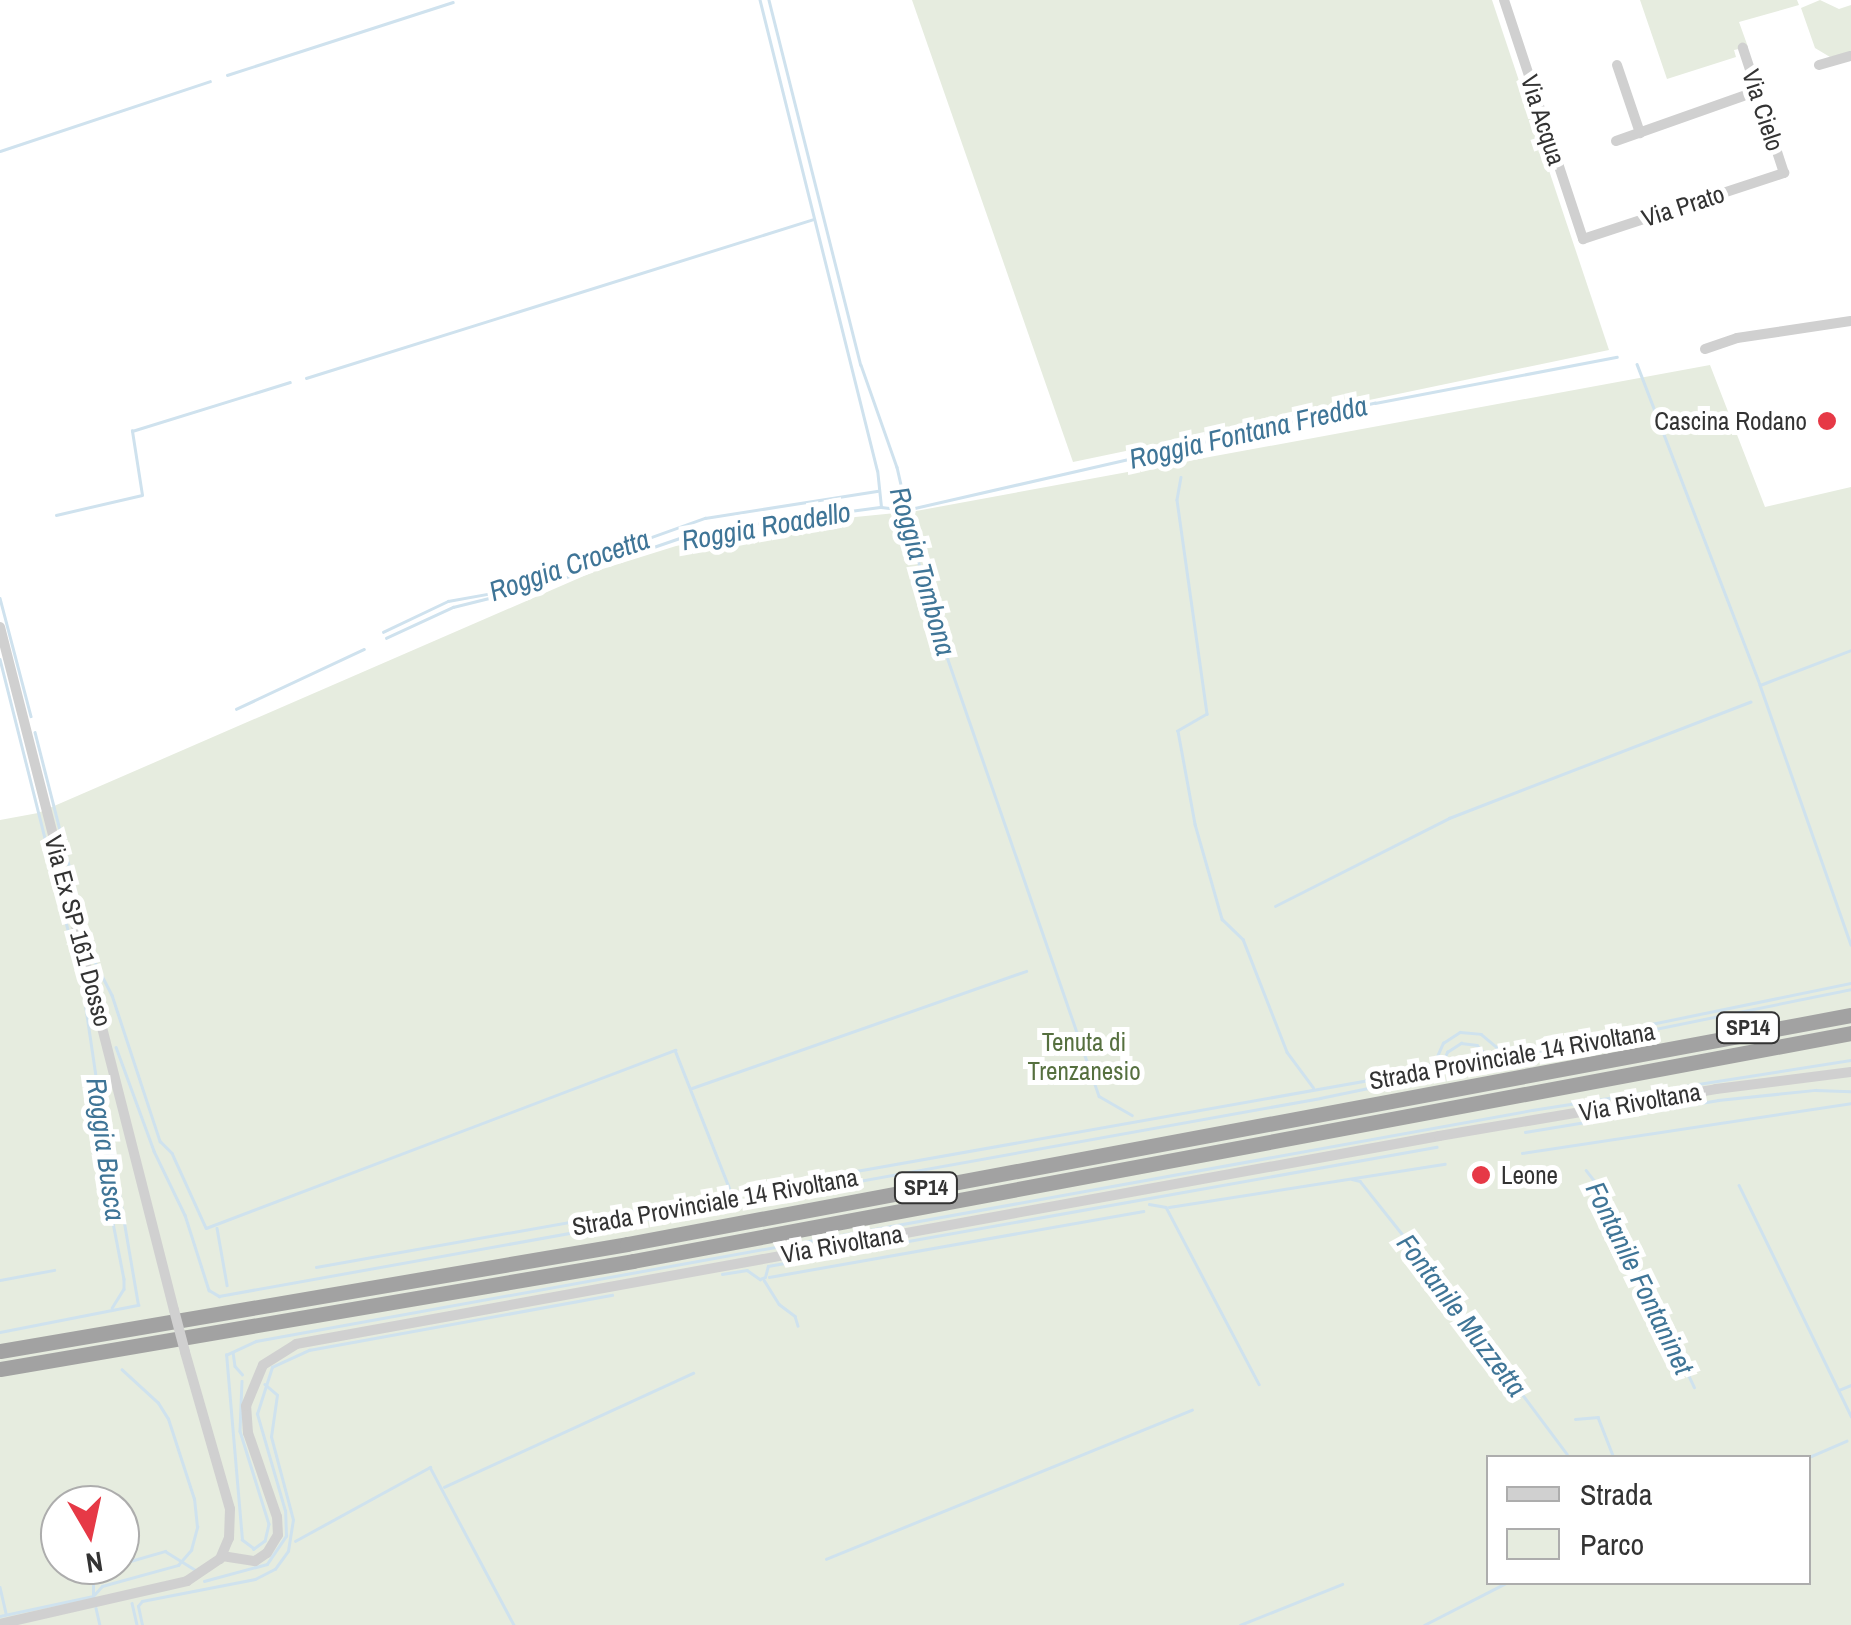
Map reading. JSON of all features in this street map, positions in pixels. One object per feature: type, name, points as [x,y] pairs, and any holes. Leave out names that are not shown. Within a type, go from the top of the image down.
[{"type":"highway","name":"SP14","points":[[1647,1057],[1732,1032],[1851,1007]]},
{"type":"highway","name":"Strada Provinciale 14 Rivoltana","points":[[0,1351],[628,1244],[1851,1016]]},
{"type":"highway","name":"Strada Provinciale 14 Rivoltana","points":[[0,1369],[632,1261],[1851,1034]]},
{"type":"street","points":[[1504,2],[1518,0]]},
{"type":"street","name":"Via Acqua","points":[[1504,2],[1583,239]]},
{"type":"street","name":"Via Cielo","points":[[1743,48],[1784,173]]},
{"type":"street","points":[[1819,65],[1851,56]]},
{"type":"street","points":[[1617,65],[1640,133]]},
{"type":"street","points":[[1616,141],[1757,91]]},
{"type":"street","name":"Via Prato","points":[[1583,239],[1784,173]]},
{"type":"street","points":[[1706,349],[1737,338],[1851,321]]},
{"type":"street","name":"Via Ex SP 161 Dosso","points":[[0,627],[174,1310],[230,1509],[222,1556]]},
{"type":"street","name":"Via Rivoltana","points":[[222,1556],[255,1560],[269,1551],[278,1535],[277,1517],[248,1432],[246,1406],[262,1364],[296,1344],[1438,1136],[1712,1090],[1851,1072]]},
{"type":"street","points":[[0,1624],[187,1581],[209,1570],[222,1556]]},
{"type":"green space","points":[[912,0],[1492,0],[1609,350],[1073,462]]},
{"type":"green space","points":[[1640,0],[1797,0],[1799,5],[1739,22],[1748,47],[1734,50],[1736,57],[1667,79]]},
{"type":"green space","points":[[1820,0],[1839,9],[1851,5],[1851,52],[1830,57],[1815,48],[1801,8]]},
{"type":"green space","name":"Tenuta di Trenzanesio","points":[[1710,365],[1765,507],[1851,487],[1851,1625],[0,1625],[0,820],[38,813],[593,572],[676,546],[805,522],[916,511]]},
{"type":"waterway","name":"Roggia Fontana Fredda","points":[[386,638],[453,607],[549,583],[700,531],[881,507],[877,471],[760,0]]},
{"type":"waterway","name":"Roggia Tombona","points":[[769,0],[861,365],[897,467],[927,599],[1099,1096],[1132,1115]]},
{"type":"waterway","points":[[227,75],[453,2]]},
{"type":"waterway","points":[[0,151],[210,81]]},
{"type":"waterway","points":[[306,378],[814,219]]},
{"type":"waterway","name":"Roggia Fontana Fredda","points":[[881,507],[906,510],[1375,403],[1617,357]]},
{"type":"waterway","points":[[1637,364],[1760,685],[1851,945]]},
{"type":"waterway","points":[[56,515],[142,495],[132,431],[290,382]]},
{"type":"waterway","points":[[1181,477],[1177,500],[1207,714],[1178,731],[1195,824],[1222,919],[1243,939],[1287,1052],[1313,1087]]},
{"type":"waterway","name":"Roggia Crocetta","points":[[383,632],[448,601],[498,592],[705,518],[878,491]]},
{"type":"waterway","points":[[0,598],[31,716]]},
{"type":"waterway","name":"Roggia Roadello","points":[[236,709],[364,649]]},
{"type":"waterway","points":[[1760,685],[1851,650]]},
{"type":"waterway","name":"Roggia Busca","points":[[0,659],[79,973]]},
{"type":"waterway","points":[[1275,906],[1449,818],[1750,702]]},
{"type":"waterway","points":[[35,732],[92,956],[112,995],[160,1141],[172,1153],[206,1228],[675,1050],[734,1200]]},
{"type":"waterway","points":[[692,1088],[1026,971]]},
{"type":"waterway","points":[[316,1267],[1408,1073],[1434,1063],[1443,1043],[1460,1032],[1481,1034],[1505,1054],[1851,983]]},
{"type":"waterway","name":"Roggia Busca","points":[[83,988],[108,1158],[109,1202],[124,1279],[124,1289],[112,1308]]},
{"type":"waterway","points":[[116,1047],[154,1151],[185,1215],[209,1290],[219,1296],[1320,1098],[1436,1074],[1447,1052],[1461,1043],[1477,1045],[1493,1062],[1851,989]]},
{"type":"waterway","points":[[242,1381],[240,1431],[269,1524],[265,1541],[254,1549],[242,1540],[226,1355],[256,1341],[1532,1110],[1851,1060]]},
{"type":"waterway","points":[[1525,1132],[1718,1100],[1815,1090],[1851,1091]]},
{"type":"waterway","points":[[0,1332],[138,1305],[102,1094]]},
{"type":"waterway","points":[[1522,1153],[1851,1103]]},
{"type":"waterway","points":[[722,1274],[747,1270],[760,1279],[765,1277],[768,1266],[1436,1147]]},
{"type":"waterway","points":[[1169,1207],[1445,1164]]},
{"type":"waterway","name":"Fontanile Fontaninet","points":[[1586,1170],[1601,1189],[1694,1387]]},
{"type":"waterway","name":"Fontanile Muzzetta","points":[[1352,1179],[1360,1181],[1407,1240],[1567,1454]]},
{"type":"waterway","points":[[1739,1185],[1851,1416]]},
{"type":"waterway","name":"Roggia Tombona","points":[[1149,1204],[1166,1207],[1259,1384]]},
{"type":"waterway","points":[[769,1277],[1143,1211]]},
{"type":"waterway","points":[[217,1228],[227,1285]]},
{"type":"waterway","points":[[0,1280],[54,1270]]},
{"type":"waterway","points":[[764,1280],[779,1304],[795,1316],[798,1326]]},
{"type":"waterway","points":[[204,1581],[267,1564],[286,1536],[285,1511],[257,1414],[272,1367],[309,1350],[612,1295]]},
{"type":"waterway","points":[[233,1352],[235,1366],[242,1374]]},
{"type":"waterway","points":[[0,1616],[93,1596],[102,1586],[178,1565],[191,1550],[197,1527],[194,1499],[168,1419],[158,1403],[122,1370]]},
{"type":"waterway","points":[[444,1487],[693,1373]]},
{"type":"waterway","points":[[142,1625],[138,1606],[142,1601],[255,1579],[275,1569],[288,1551],[293,1520],[271,1437],[277,1395],[265,1385]]},
{"type":"waterway","points":[[1839,1390],[1851,1385]]},
{"type":"waterway","points":[[826,1559],[1192,1410]]},
{"type":"waterway","points":[[1575,1419],[1598,1417],[1613,1455]]},
{"type":"waterway","points":[[1811,1456],[1846,1441]]},
{"type":"waterway","points":[[295,1541],[430,1467],[514,1625]]},
{"type":"waterway","points":[[140,1558],[165,1551],[195,1570]]},
{"type":"waterway","points":[[1240,1625],[1342,1584]]},
{"type":"waterway","points":[[93,1585],[93,1595]]},
{"type":"waterway","points":[[1424,1625],[1502,1585]]},
{"type":"waterway","points":[[0,1587],[6,1613]]},
{"type":"waterway","points":[[132,1603],[137,1625]]},
{"type":"waterway","points":[[96,1608],[100,1625]]},
{"type":"place","name":"Cascina Rodano","points":[[1827,421]]},
{"type":"place","name":"Leone","points":[[1481,1175]]}]
